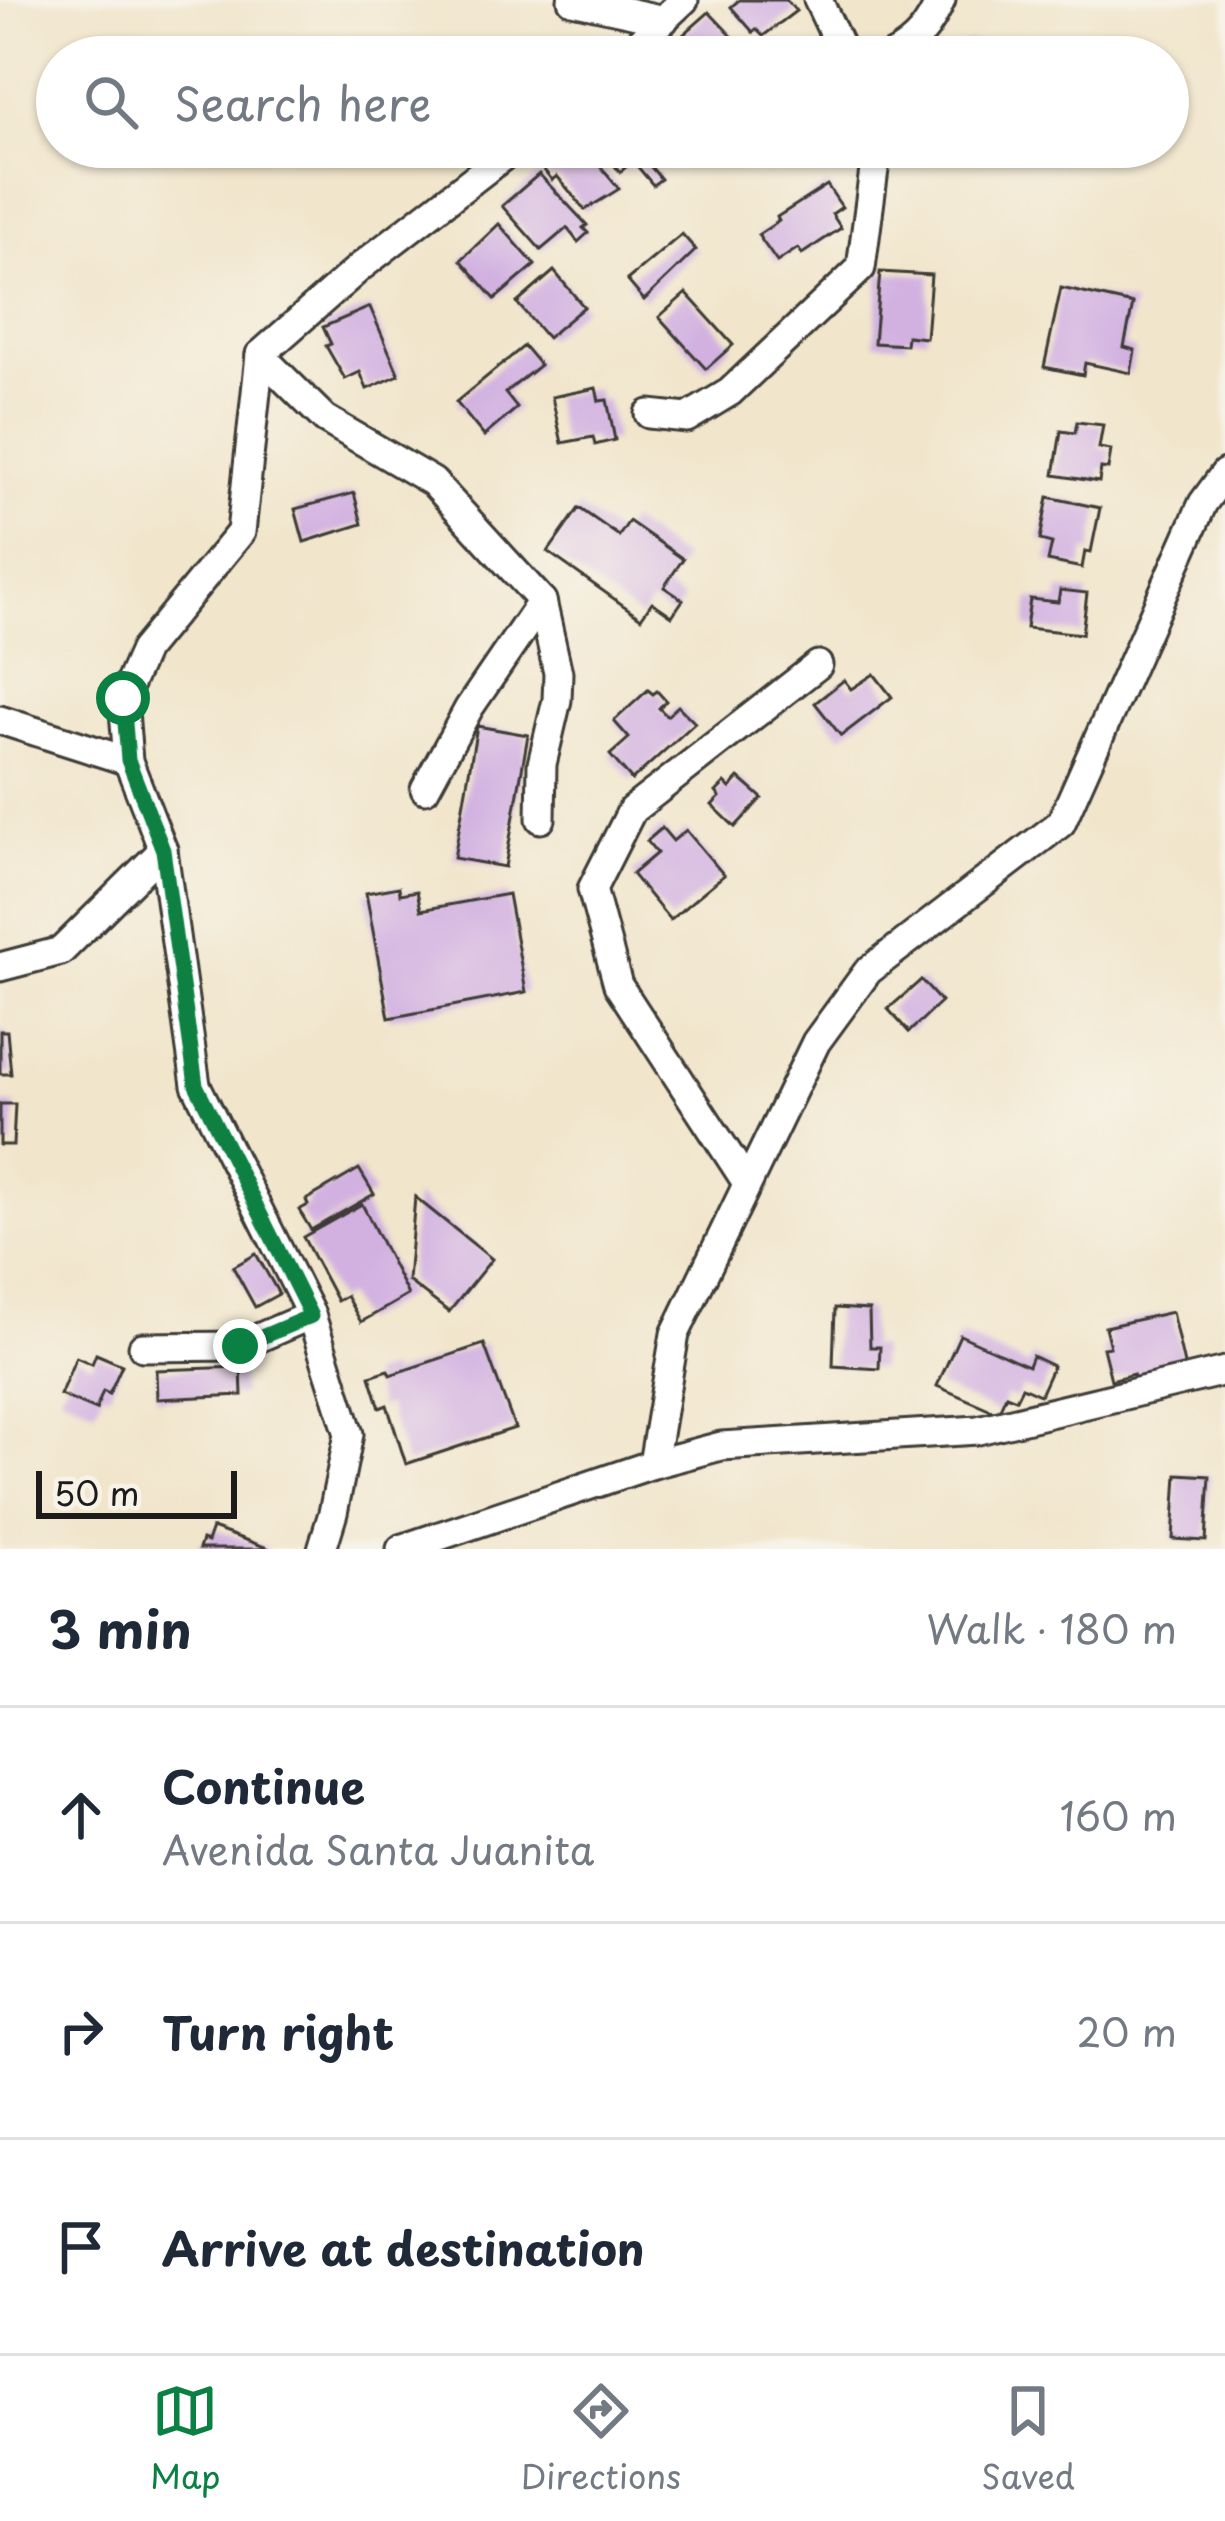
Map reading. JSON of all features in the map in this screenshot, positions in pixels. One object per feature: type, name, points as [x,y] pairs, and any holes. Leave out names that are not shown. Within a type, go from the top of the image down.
[{"type":"street","points":[[572,0],[674,10]]},
{"type":"street","points":[[818,0],[835,36]]},
{"type":"street","points":[[920,36],[941,0]]},
{"type":"street","points":[[646,36],[674,10]]},
{"type":"street","points":[[322,1549],[349,1434],[311,1316],[196,1085],[163,850],[128,760],[123,698],[145,650],[241,532],[260,355],[359,268],[488,168]]},
{"type":"street","points":[[649,414],[687,418],[730,392],[861,268],[874,168]]},
{"type":"street","points":[[260,355],[325,419],[433,482],[542,601],[558,673],[542,764],[541,819]]},
{"type":"street","points":[[653,1464],[675,1334],[816,1042],[868,970],[1061,824],[1203,503],[1225,473]]},
{"type":"street","points":[[425,789],[469,708],[542,601]]},
{"type":"street","points":[[747,1183],[618,985],[592,889],[632,810],[818,665]]},
{"type":"street","points":[[0,720],[128,760]]},
{"type":"street","points":[[0,967],[61,951],[163,850]]},
{"type":"street","points":[[143,1347],[240,1346],[311,1316]]},
{"type":"street","points":[[401,1549],[653,1464],[721,1446],[978,1430],[1225,1371]]},
{"type":"building","points":[[739,0],[786,0],[796,11],[763,36],[756,29],[753,32],[731,7]]},
{"type":"building","points":[[709,12],[732,36],[686,36]]},
{"type":"building","points":[[542,168],[601,168],[619,189],[585,210],[557,176],[552,180]]},
{"type":"building","points":[[639,168],[652,168],[661,179],[653,185]]},
{"type":"building","points":[[539,174],[587,225],[583,228],[588,233],[578,242],[567,228],[541,250],[502,206]]},
{"type":"building","points":[[827,185],[842,207],[832,214],[841,228],[802,254],[798,248],[777,262],[758,235]]},
{"type":"building","points":[[499,224],[535,265],[495,299],[461,260]]},
{"type":"building","points":[[682,234],[696,250],[644,300],[627,280]]},
{"type":"building","points":[[554,271],[584,307],[547,338],[517,303]]},
{"type":"building","points":[[880,272],[931,275],[926,338],[907,336],[906,345],[874,343]]},
{"type":"building","points":[[1061,288],[1133,304],[1124,347],[1135,350],[1131,373],[1085,363],[1083,375],[1044,367]]},
{"type":"building","points":[[686,293],[733,345],[706,369],[659,317]]},
{"type":"building","points":[[370,307],[399,375],[367,389],[360,372],[345,379],[326,346],[331,344],[323,327]]},
{"type":"building","points":[[524,346],[540,365],[505,393],[517,408],[484,436],[456,402]]},
{"type":"building","points":[[596,388],[599,401],[607,400],[615,440],[595,445],[593,437],[562,443],[552,397]]},
{"type":"building","points":[[1077,422],[1103,425],[1099,448],[1111,450],[1108,469],[1101,468],[1099,482],[1054,475],[1061,431],[1075,433]]},
{"type":"building","points":[[354,493],[362,524],[304,542],[295,509]]},
{"type":"building","points":[[1048,497],[1100,508],[1091,552],[1085,551],[1082,568],[1048,561],[1052,543],[1040,540]]},
{"type":"building","points":[[579,508],[619,536],[629,521],[683,559],[664,587],[683,600],[672,616],[652,602],[641,618],[548,552]]},
{"type":"building","points":[[1060,590],[1087,593],[1082,634],[1026,628],[1030,599],[1058,602]]},
{"type":"building","points":[[874,674],[892,697],[841,736],[815,703],[844,680],[851,689]]},
{"type":"building","points":[[648,690],[657,691],[666,701],[659,708],[667,716],[678,706],[695,723],[632,780],[610,755],[629,738],[614,721]]},
{"type":"building","points":[[477,726],[528,735],[505,867],[454,858]]},
{"type":"building","points":[[739,778],[762,798],[735,827],[712,805],[725,783],[730,788]]},
{"type":"building","points":[[662,828],[673,841],[686,830],[724,875],[670,920],[632,874],[657,853],[647,841]]},
{"type":"building","points":[[399,887],[400,894],[417,891],[421,910],[508,894],[526,992],[389,1018],[366,893]]},
{"type":"building","points":[[921,980],[941,1002],[909,1032],[888,1009]]},
{"type":"building","points":[[0,1031],[7,1031],[11,1074],[0,1074]]},
{"type":"building","points":[[0,1104],[15,1104],[13,1145],[0,1145]]},
{"type":"building","points":[[359,1169],[374,1194],[311,1230],[299,1210],[308,1205],[306,1200]]},
{"type":"building","points":[[415,1197],[492,1259],[449,1312],[408,1281]]},
{"type":"building","points":[[362,1204],[408,1295],[361,1322],[346,1296],[337,1301],[303,1237]]},
{"type":"building","points":[[256,1254],[279,1294],[255,1307],[233,1267]]},
{"type":"building","points":[[835,1308],[869,1310],[870,1347],[880,1347],[879,1369],[833,1366]]},
{"type":"building","points":[[1172,1312],[1185,1369],[1111,1380],[1103,1348],[1110,1347],[1105,1327]]},
{"type":"building","points":[[960,1335],[1028,1366],[1032,1356],[1053,1366],[1040,1395],[1022,1387],[1016,1399],[1006,1395],[998,1413],[937,1386]]},
{"type":"building","points":[[484,1344],[515,1428],[406,1464],[387,1405],[380,1408],[370,1376],[388,1370],[390,1375]]},
{"type":"building","points":[[96,1354],[122,1365],[96,1410],[60,1395],[76,1357],[92,1364]]},
{"type":"building","points":[[241,1367],[242,1395],[157,1399],[156,1370]]},
{"type":"building","points":[[1177,1474],[1210,1476],[1206,1541],[1173,1539]]},
{"type":"building","points":[[212,1528],[268,1548],[268,1549],[199,1549]]},
{"type":"route","points":[[123,698],[128,760],[163,850],[196,1085],[311,1316],[240,1346]]}]
